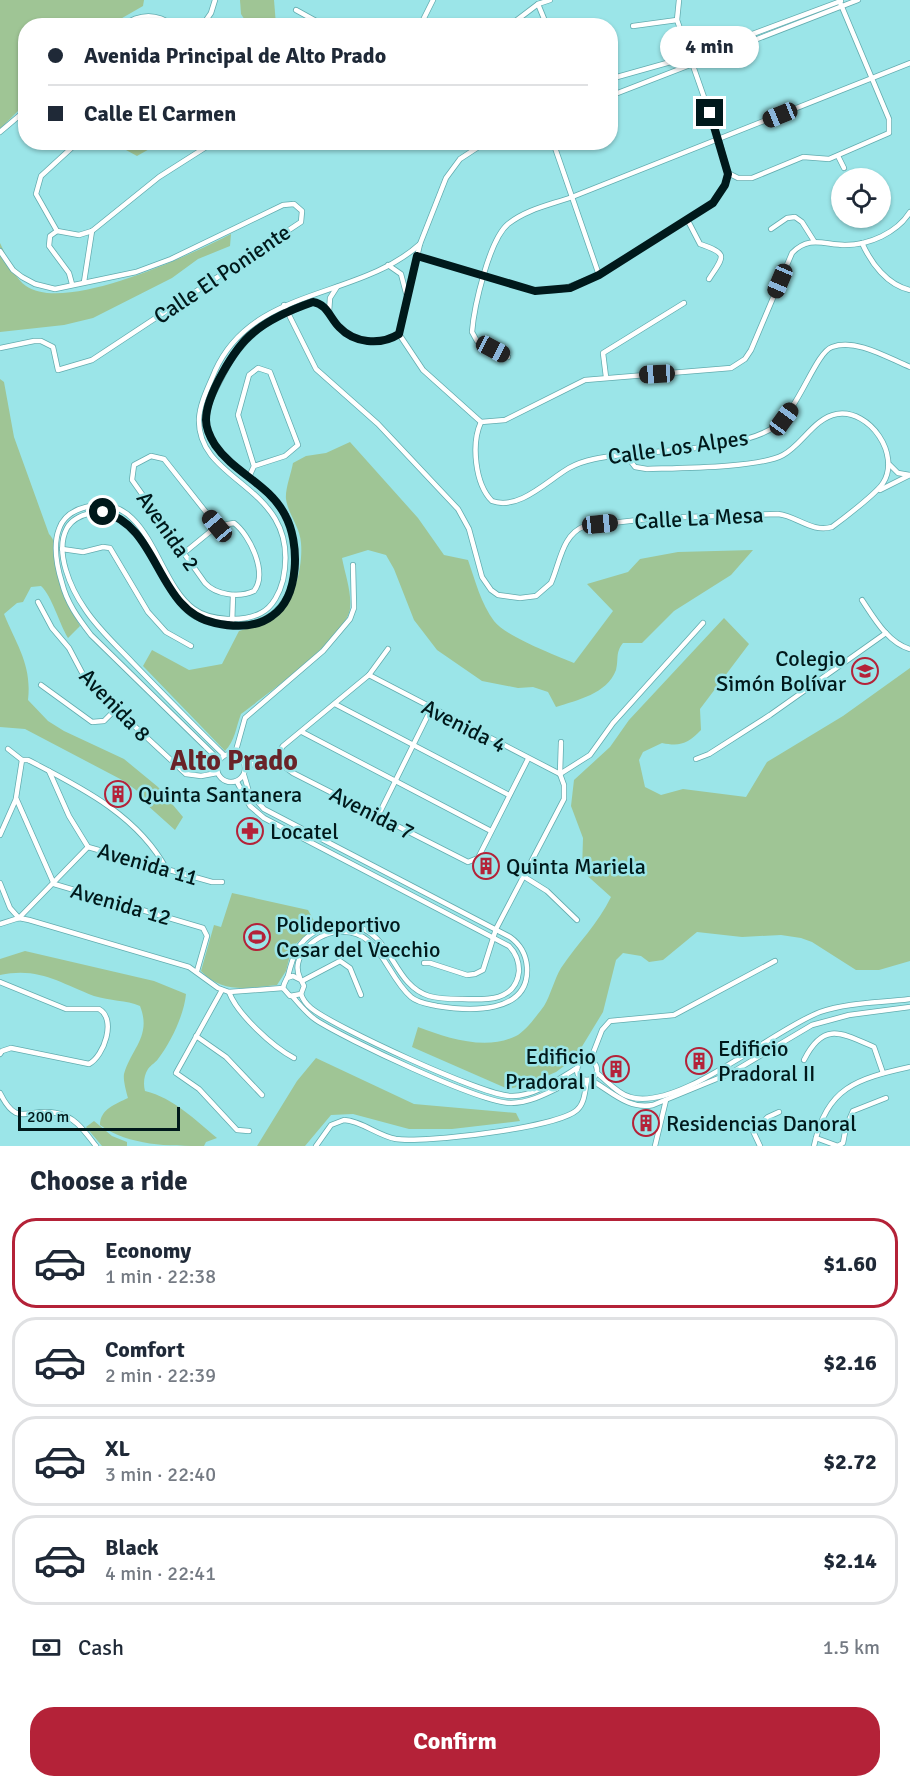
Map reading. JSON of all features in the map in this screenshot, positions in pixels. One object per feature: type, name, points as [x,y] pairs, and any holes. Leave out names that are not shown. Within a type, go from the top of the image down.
[{"type":"street","points":[[208,18],[215,0]]},
{"type":"street","points":[[424,18],[433,0]]},
{"type":"street","points":[[520,18],[538,4],[550,0]]},
{"type":"street","points":[[417,256],[535,291],[570,288],[599,275],[717,199],[728,174],[694,65],[676,20],[679,0]]},
{"type":"street","points":[[618,77],[691,57],[841,2],[858,0]]},
{"type":"street","points":[[618,93],[694,65],[841,2]]},
{"type":"street","points":[[728,174],[738,178],[752,178],[803,157],[822,159],[838,156],[889,133],[891,124],[841,2]]},
{"type":"street","points":[[538,4],[544,18]]},
{"type":"street","points":[[296,10],[310,18]]},
{"type":"street","points":[[139,18],[146,15],[161,18]]},
{"type":"street","points":[[633,26],[676,20]]},
{"type":"street","points":[[508,357],[477,341],[472,332],[496,241],[505,227],[542,205],[572,197],[910,63]]},
{"type":"street","points":[[0,132],[18,117]]},
{"type":"street","points":[[57,231],[38,201],[36,187],[41,176],[69,150]]},
{"type":"street","points":[[72,284],[69,273],[49,246],[50,236],[57,231],[79,235],[92,231],[159,177],[201,150]]},
{"type":"street","points":[[472,150],[450,170],[420,244],[406,296],[399,334],[423,370],[481,422],[505,420],[576,384],[606,377],[717,370],[739,364],[750,350],[792,253],[803,244],[814,241],[844,245],[862,243],[894,228],[910,212]]},
{"type":"street","points":[[556,150],[599,275]]},
{"type":"street","points":[[838,156],[844,168]]},
{"type":"street","name":"Calle El Poniente","points":[[0,348],[41,341],[53,347],[58,370],[92,360],[301,222],[302,211],[294,204],[283,205],[162,262],[136,272],[84,282]]},
{"type":"street","points":[[771,229],[795,217],[802,222],[814,241]]},
{"type":"street","points":[[687,219],[700,244],[720,251],[722,255],[723,259],[709,279]]},
{"type":"street","points":[[0,251],[13,270],[35,284],[55,289],[84,282],[92,231]]},
{"type":"street","points":[[862,243],[885,277],[896,285],[910,290]]},
{"type":"street","points":[[219,760],[91,635],[76,616],[66,595],[56,549],[58,530],[70,513],[93,505],[118,508],[132,517],[142,530],[192,608],[210,616],[232,618],[254,616],[268,609],[282,582],[285,560],[283,536],[272,513],[243,482],[214,459],[204,444],[200,423],[201,409],[220,360],[232,343],[252,323],[284,305],[337,287],[388,265],[420,244]]},
{"type":"street","points":[[388,265],[401,274],[406,296]]},
{"type":"street","points":[[330,314],[330,298],[337,287]]},
{"type":"street","points":[[224,755],[91,618],[70,582],[64,550],[66,531],[75,519],[98,512],[114,515],[137,534],[184,608],[197,618],[232,625],[256,623],[275,614],[286,596],[294,569],[294,543],[287,517],[271,495],[214,443],[207,429],[207,415],[236,350],[252,333],[313,302],[321,303],[344,331],[363,340],[381,342],[399,334]]},
{"type":"street","points":[[606,377],[603,353],[684,303]]},
{"type":"street","name":"Calle La Mesa","points":[[284,305],[316,369],[378,424],[458,509],[469,529],[485,583],[498,595],[520,598],[542,592],[551,583],[569,538],[578,528],[585,526],[656,518],[778,514],[794,517],[814,528],[826,529],[878,491],[890,465]]},
{"type":"street","name":"Calle Los Alpes","points":[[481,422],[476,432],[478,469],[487,495],[497,503],[521,498],[582,462],[722,443],[765,433],[784,419],[814,372],[818,358],[830,347],[847,345],[863,348],[910,367]]},
{"type":"street","points":[[243,482],[250,477],[254,466],[238,415],[249,375],[258,368],[270,372],[298,445],[285,456],[254,466]]},
{"type":"street","points":[[626,455],[635,467],[647,469],[762,461],[782,456],[821,422],[838,414],[856,417],[872,427],[883,444],[890,465],[898,473],[910,475]]},
{"type":"street","name":"Avenida 2","points":[[151,456],[164,459],[217,526],[227,522],[238,525],[256,557],[257,587],[249,593],[233,595],[208,587],[132,480],[131,471],[138,461],[151,456]]},
{"type":"street","points":[[878,491],[910,475]]},
{"type":"street","points":[[184,553],[217,526]]},
{"type":"street","points":[[56,549],[89,552],[103,547],[110,548],[148,612],[166,632],[191,646]]},
{"type":"street","points":[[235,754],[245,718],[323,651],[350,619],[354,608],[353,565]]},
{"type":"street","points":[[232,625],[233,595]]},
{"type":"street","points":[[862,600],[886,633],[910,649]]},
{"type":"street","name":"Avenida 8","points":[[38,602],[52,628],[69,648],[87,682],[115,710],[186,774],[201,776],[217,772]]},
{"type":"street","points":[[560,774],[590,755],[613,723],[703,623]]},
{"type":"street","points":[[696,759],[710,754],[762,720],[886,633]]},
{"type":"street","points":[[245,766],[274,759],[283,746],[369,675],[388,650]]},
{"type":"street","name":"Avenida 4","points":[[369,675],[560,774]]},
{"type":"street","points":[[41,685],[92,722],[105,720],[115,710]]},
{"type":"street","points":[[335,704],[509,795]]},
{"type":"street","points":[[378,816],[431,709]]},
{"type":"street","points":[[302,732],[491,831],[528,759]]},
{"type":"street","points":[[424,963],[467,975],[479,973],[486,964],[496,929],[564,799],[564,785],[560,774],[561,742]]},
{"type":"street","points":[[8,749],[22,760],[28,760],[49,771],[115,809],[157,853],[167,870]]},
{"type":"street","points":[[244,775],[237,782],[225,782],[217,772],[219,760],[224,755],[235,754],[240,757],[245,766],[244,775],[249,792],[264,809],[496,929],[518,943],[527,969],[524,984],[516,996],[495,1007],[446,1007],[416,1000],[402,986],[378,949],[363,937],[349,932],[328,934],[310,944],[300,958],[297,969],[301,980],[301,994],[310,1007],[328,1019],[407,1057],[499,1095],[520,1096],[577,1068],[582,1061],[590,1061],[597,1067],[597,1073],[589,1080],[582,1103],[576,1111],[521,1128],[405,1140],[383,1136],[344,1120],[331,1125],[316,1146]]},
{"type":"street","name":"Avenida 7","points":[[274,759],[293,773],[464,862],[471,862],[478,858],[491,831]]},
{"type":"street","points":[[0,835],[16,798],[22,760]]},
{"type":"street","name":"Avenida 11","points":[[49,771],[88,848],[212,882],[222,882]]},
{"type":"street","points":[[237,782],[250,806],[264,818],[512,949],[519,966],[512,989],[493,999],[441,998],[422,993],[407,980],[379,940],[364,929],[346,924],[321,928],[304,940],[292,955],[283,988]]},
{"type":"street","name":"Avenida 12","points":[[16,798],[54,884],[203,928],[207,936],[197,971]]},
{"type":"street","points":[[0,924],[19,918],[88,848]]},
{"type":"street","points":[[523,876],[547,891],[577,920]]},
{"type":"street","points":[[0,883],[10,908],[19,918],[197,971],[222,990],[229,992],[283,988]]},
{"type":"street","points":[[287,978],[301,980],[340,961],[350,968],[361,995]]},
{"type":"street","points":[[590,1061],[602,1030],[610,1021],[674,1015],[774,961]]},
{"type":"street","points":[[0,982],[66,1009],[99,1009],[108,1018],[109,1027],[95,1060],[89,1064],[11,1048],[0,1054]]},
{"type":"street","points":[[283,988],[307,1012],[330,1027],[408,1064],[497,1101],[525,1101],[580,1078],[589,1080],[633,1105],[646,1106],[666,1101],[730,1072],[819,1022],[849,1015],[910,1007]]},
{"type":"street","points":[[222,990],[176,1073],[199,1089],[237,1130],[249,1131]]},
{"type":"street","points":[[229,992],[233,1005],[283,1052],[294,1058]]},
{"type":"street","points":[[293,997],[301,994]]},
{"type":"street","points":[[597,1073],[628,1097],[646,1099],[663,1094],[735,1062],[789,1027],[820,1012],[854,1004],[910,999]]},
{"type":"street","points":[[804,1060],[814,1042],[823,1034],[833,1033],[874,1047],[883,1073]]},
{"type":"street","points":[[196,1036],[226,1057],[262,1095]]},
{"type":"street","points":[[814,1146],[822,1119],[837,1095],[857,1082],[910,1067]]},
{"type":"street","points":[[577,1068],[580,1078]]},
{"type":"street","points":[[0,1093],[11,1111],[15,1113],[26,1116],[51,1112],[72,1119],[96,1146]]},
{"type":"street","points":[[655,1146],[666,1101],[663,1094]]},
{"type":"street","points":[[816,1138],[838,1146],[843,1143],[846,1127],[853,1111],[886,1098]]},
{"type":"street","points":[[760,1146],[753,1131],[768,1117],[779,1112]]},
{"type":"green space","points":[[0,0],[144,0],[143,6],[122,18],[18,18],[18,111],[0,129]]},
{"type":"green space","points":[[240,0],[274,0],[275,18],[244,18]]},
{"type":"green space","points":[[126,150],[148,150],[137,156]]},
{"type":"green space","points":[[231,234],[230,246],[198,259],[172,278],[93,318],[64,325],[0,332],[0,243],[21,282],[45,293],[98,287],[129,278],[160,267]]},
{"type":"green space","points":[[0,379],[4,382],[14,437],[54,543],[64,587],[80,626],[68,638],[49,596],[41,586],[31,587],[23,602],[17,603],[4,614],[26,666],[28,700],[48,721],[124,759],[158,787],[183,817],[175,830],[146,804],[140,793],[124,781],[25,729],[0,727]]},
{"type":"green space","points":[[350,442],[418,518],[444,555],[468,560],[485,607],[500,627],[531,645],[574,663],[613,611],[587,584],[628,572],[640,559],[678,552],[753,550],[731,575],[674,611],[642,643],[623,643],[618,653],[616,670],[606,685],[582,699],[556,707],[548,692],[533,687],[518,688],[482,681],[437,650],[414,620],[394,569],[386,555],[368,550],[342,558],[350,603],[345,621],[320,650],[241,714],[233,738],[225,751],[143,666],[152,650],[189,670],[222,664],[239,631],[269,621],[283,609],[293,592],[299,572],[301,552],[300,537],[286,499],[293,463],[306,456],[326,453]]},
{"type":"green space","points":[[724,618],[749,644],[700,709],[701,730],[684,743],[662,743],[643,752],[639,760],[645,787],[661,795],[683,789],[746,797],[767,762],[843,716],[910,668],[910,961],[879,970],[856,970],[812,942],[801,938],[781,935],[742,937],[697,932],[663,960],[649,962],[641,956],[623,953],[616,960],[603,1012],[575,1058],[556,1072],[526,1085],[508,1089],[412,1047],[418,1027],[454,1039],[479,1043],[504,1040],[523,1031],[544,1006],[561,968],[600,916],[611,897],[582,871],[583,838],[571,806],[574,780],[610,747],[629,720]]},
{"type":"green space","name":"Polideportivo Cesar del Vecchio","points":[[232,893],[308,910],[317,926],[292,947],[286,971],[277,985],[236,988],[218,983],[201,971],[214,925],[221,927]]},
{"type":"green space","points":[[25,951],[154,981],[186,994],[180,1019],[168,1045],[147,1071],[144,1088],[145,1091],[175,1104],[217,1138],[206,1142],[204,1146],[163,1145],[136,1141],[111,1132],[100,1125],[106,1111],[128,1098],[124,1074],[144,1026],[140,1006],[94,996],[38,975],[14,973],[0,975],[0,959]]},
{"type":"green space","points":[[316,1058],[414,1104],[516,1113],[520,1121],[452,1129],[409,1129],[353,1114],[331,1115],[305,1146],[257,1146],[297,1081]]},
{"type":"green space","points":[[94,1121],[112,1136],[127,1142],[127,1146],[102,1146],[86,1127]]},
{"type":"place","name":"Colegio Simón Bolívar","points":[[865,671]]},
{"type":"place","name":"Quinta Santanera","points":[[118,794]]},
{"type":"place","name":"Locatel","points":[[250,831]]},
{"type":"place","name":"Quinta Mariela","points":[[486,866]]},
{"type":"place","name":"Polideportivo Cesar del Vecchio","points":[[257,937]]},
{"type":"place","name":"Edificio Pradoral II","points":[[699,1061]]},
{"type":"place","name":"Edificio Pradoral I","points":[[616,1069]]},
{"type":"place","name":"Residencias Danoral","points":[[646,1123]]},
{"type":"district","name":"Alto Prado","points":[[234,761]]},
{"type":"route","points":[[103,512],[123,519],[130,526],[177,599],[197,618],[238,626],[272,617],[283,603],[290,588],[294,569],[295,552],[290,525],[283,510],[271,495],[218,448],[207,429],[206,422],[220,381],[240,345],[252,333],[268,323],[313,302],[323,305],[339,328],[352,336],[372,342],[390,339],[399,334],[400,319],[417,256],[535,291],[560,291],[590,280],[717,199],[728,174],[710,113]]}]
